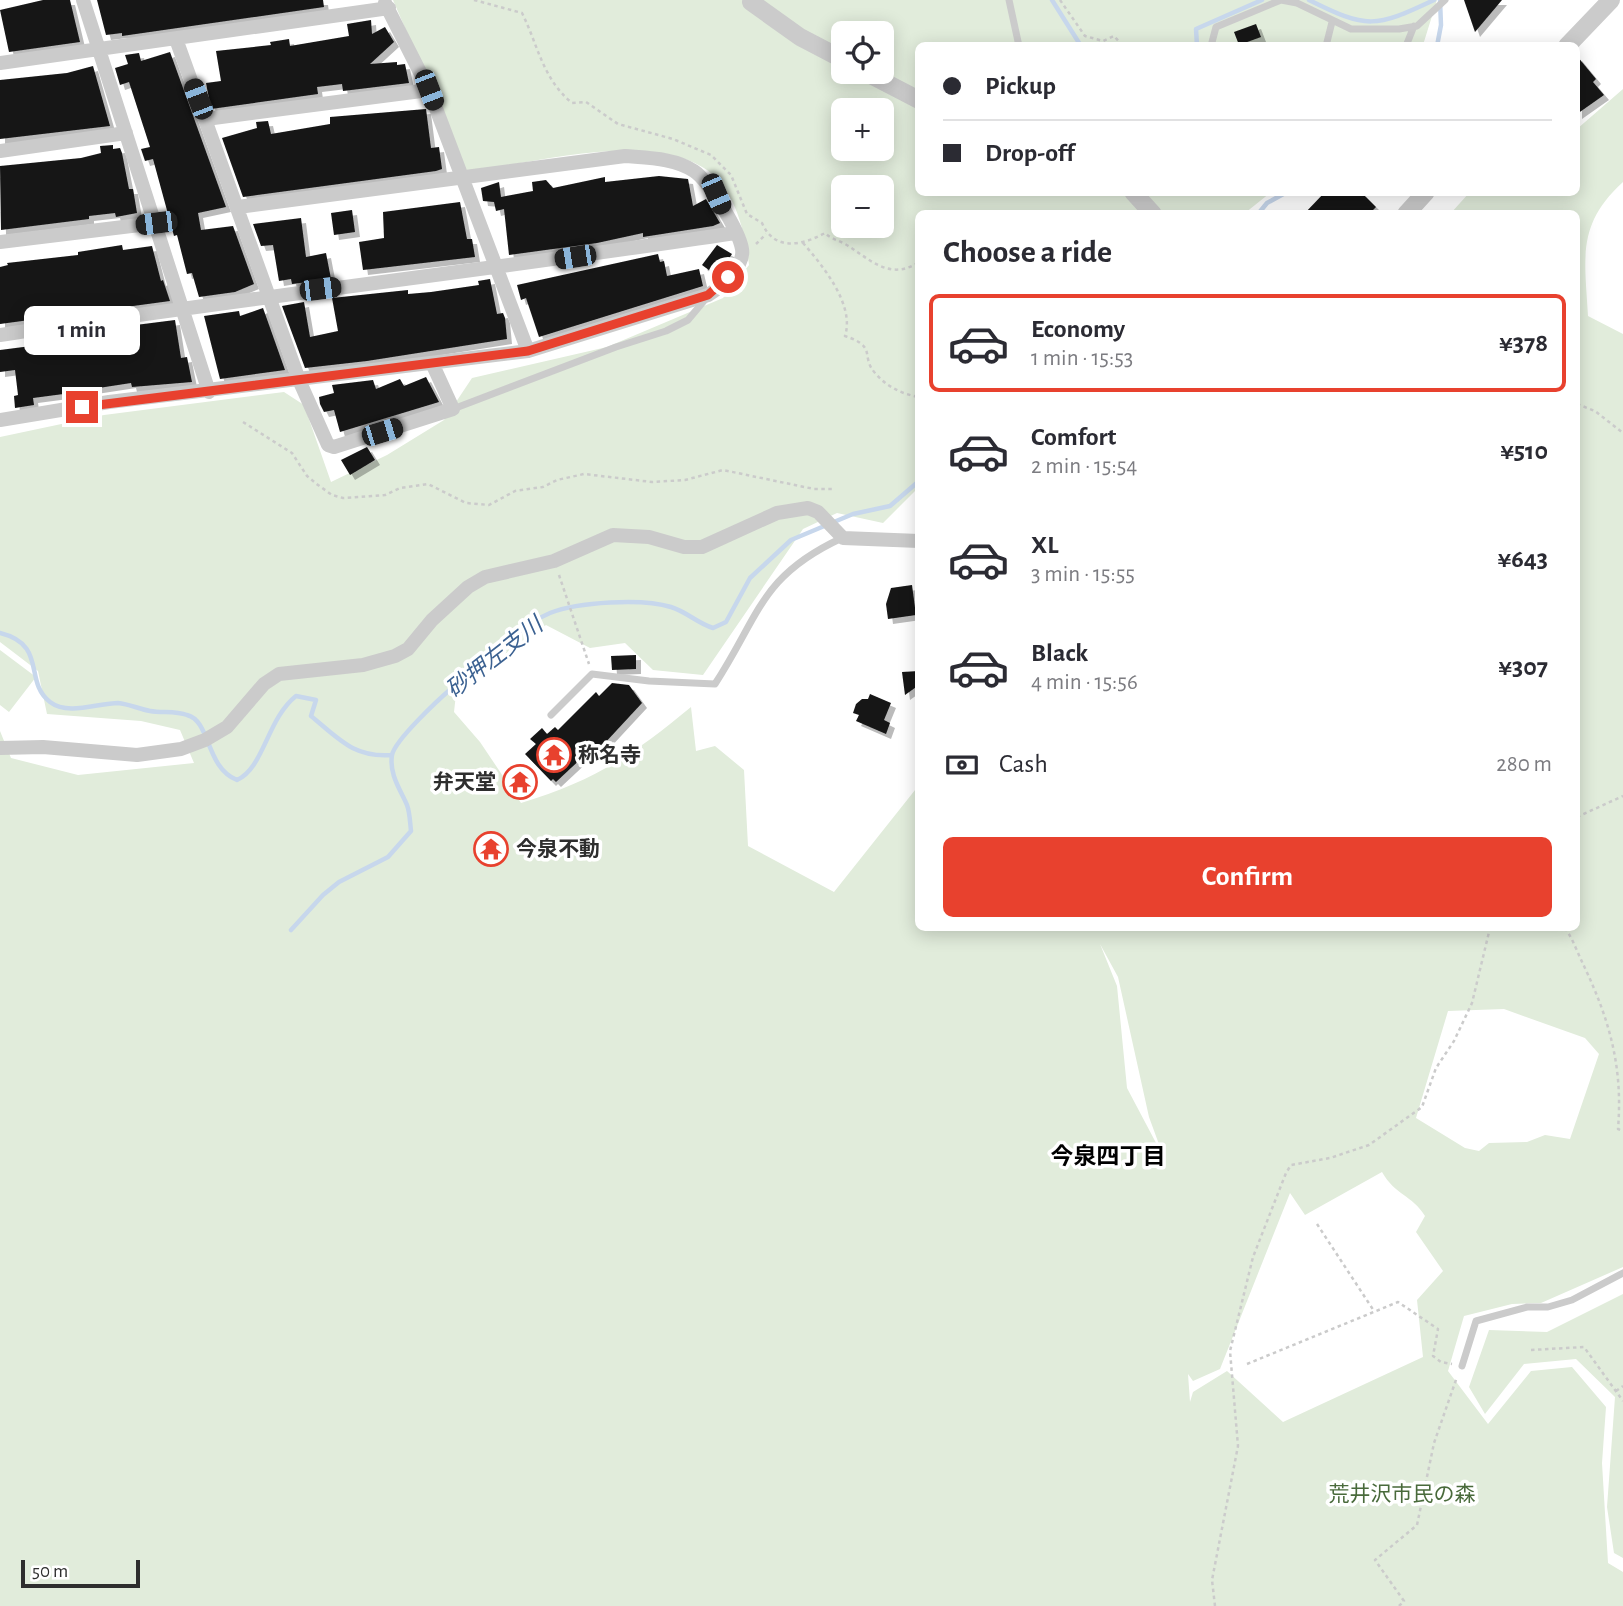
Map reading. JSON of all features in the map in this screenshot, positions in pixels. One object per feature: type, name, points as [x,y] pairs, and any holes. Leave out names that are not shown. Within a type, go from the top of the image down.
[{"type":"street","points":[[83,0],[209,392]]},
{"type":"street","points":[[1571,42],[1611,0]]},
{"type":"street","points":[[751,2],[800,37],[831,53]]},
{"type":"street","points":[[0,63],[176,40],[386,4],[429,90],[528,351]]},
{"type":"street","points":[[176,40],[239,207],[299,380],[328,445],[334,447],[453,409],[432,363]]},
{"type":"street","points":[[888,84],[915,98]]},
{"type":"street","points":[[206,119],[429,90]]},
{"type":"street","points":[[0,151],[126,133]]},
{"type":"street","points":[[0,420],[109,402],[209,392],[528,351],[708,295],[718,289],[740,260],[742,249],[716,194],[694,171],[679,163],[625,156],[239,207]]},
{"type":"street","points":[[1137,196],[1149,210]]},
{"type":"street","points":[[1410,210],[1422,196]]},
{"type":"street","points":[[0,242],[156,223]]},
{"type":"street","points":[[0,335],[182,307],[495,269],[735,233]]},
{"type":"street","points":[[0,748],[43,747],[137,755],[181,748],[205,740],[227,727],[264,684],[279,674],[363,665],[395,656],[408,649],[432,620],[468,587],[499,573],[554,561],[613,535],[649,537],[684,547],[702,547],[777,513],[796,508],[817,512],[843,538],[915,541]]},
{"type":"lane","points":[[1009,0],[1018,42]]},
{"type":"lane","points":[[1212,42],[1216,27],[1281,0],[1297,3],[1332,22],[1352,29],[1414,26],[1434,13],[1445,0]]},
{"type":"lane","points":[[1326,42],[1332,22]]},
{"type":"lane","points":[[1408,42],[1414,26]]},
{"type":"lane","points":[[453,409],[616,347],[666,331],[688,320],[708,295]]},
{"type":"lane","points":[[551,715],[592,674],[649,681],[715,684],[765,595],[780,577],[810,555],[843,538]]},
{"type":"lane","points":[[1462,1366],[1476,1321],[1527,1307],[1548,1307],[1572,1300],[1623,1273]]},
{"type":"path","points":[[1060,0],[1085,36],[1103,41],[1114,36],[1119,42]]},
{"type":"path","points":[[803,243],[833,281],[843,301],[849,324],[845,337],[857,340],[867,349],[873,372],[887,384],[904,395],[915,396]]},
{"type":"path","points":[[1580,405],[1595,411],[1623,433]]},
{"type":"path","points":[[243,422],[292,453],[307,476],[332,495],[343,498],[385,495],[400,488],[428,484],[466,503],[489,505],[515,491],[539,488],[584,474],[652,482],[685,480],[723,470],[814,489],[835,489]]},
{"type":"path","points":[[554,561],[592,674]]},
{"type":"path","points":[[1580,816],[1623,796]]},
{"type":"path","points":[[1215,1606],[1212,1580],[1238,1446],[1230,1352],[1253,1256],[1286,1173],[1291,1165],[1331,1158],[1369,1145],[1422,1107],[1436,1069],[1454,1041],[1472,1003],[1489,931]]},
{"type":"path","points":[[1566,931],[1592,982],[1614,1041],[1620,1099],[1618,1129],[1623,1131]]},
{"type":"path","points":[[1317,1224],[1374,1311]]},
{"type":"path","points":[[1247,1364],[1398,1302],[1438,1329],[1433,1356],[1441,1362],[1462,1366],[1434,1443],[1417,1525],[1375,1560],[1404,1601],[1399,1606]]},
{"type":"path","points":[[1531,1350],[1584,1347],[1623,1401]]},
{"type":"path","points":[[1616,1391],[1623,1386]]},
{"type":"green space","name":"荒井沢市民の森","points":[[393,0],[1437,0],[1424,42],[915,42],[915,196],[1266,196],[1249,210],[915,210],[915,491],[883,523],[837,513],[803,529],[703,675],[653,670],[625,643],[590,648],[546,625],[456,694],[454,712],[480,742],[521,803],[547,795],[612,765],[691,707],[696,751],[715,746],[744,770],[748,846],[834,892],[915,790],[915,931],[1580,931],[1580,210],[1454,210],[1466,196],[1580,196],[1580,126],[1623,89],[1623,182],[1597,213],[1590,228],[1585,260],[1588,316],[1623,334],[1623,1267],[1541,1303],[1512,1304],[1464,1316],[1448,1371],[1488,1424],[1531,1371],[1572,1367],[1606,1407],[1602,1463],[1608,1563],[1623,1572],[1623,1606],[0,1606],[0,731],[11,758],[78,775],[194,763],[180,730],[141,721],[47,714],[38,671],[0,642],[0,437],[104,415],[284,392],[304,405],[331,482],[387,455],[444,420],[472,378],[607,347],[723,298],[749,265],[742,226],[732,201],[717,179],[707,170],[683,158],[655,152],[590,153],[467,172]],"holes":[[[1100,944],[1118,977],[1149,1117],[1164,1158],[1127,1088],[1117,986]],[[1504,1009],[1585,1038],[1599,1054],[1570,1139],[1545,1135],[1527,1142],[1489,1143],[1479,1151],[1465,1148],[1416,1118],[1448,1011]],[[1382,1172],[1392,1186],[1415,1204],[1425,1216],[1416,1232],[1443,1271],[1417,1300],[1423,1357],[1283,1422],[1227,1371],[1193,1392],[1190,1402],[1188,1374],[1193,1381],[1220,1369],[1290,1193],[1305,1215]]]},
{"type":"green space","points":[[0,650],[36,677],[9,712],[0,705]]},
{"type":"green space","points":[[1623,1294],[1623,1558],[1614,1553],[1607,1507],[1615,1397],[1576,1359],[1524,1364],[1485,1414],[1469,1387],[1489,1330],[1547,1332]]},
{"type":"building","points":[[43,0],[70,0],[80,42],[9,52],[0,10]]},
{"type":"building","points":[[97,0],[323,0],[324,7],[122,36],[122,33],[106,35]]},
{"type":"building","points":[[1464,0],[1502,0],[1475,32]]},
{"type":"building","points":[[371,20],[372,34],[385,27],[394,42],[370,64],[405,64],[409,83],[343,91],[342,84],[317,87],[318,94],[211,109],[206,83],[221,81],[216,51],[271,45],[270,42],[289,39],[290,46],[349,36],[347,24]]},
{"type":"building","points":[[1256,24],[1261,37],[1238,42],[1234,32]]},
{"type":"building","points":[[170,52],[226,207],[198,213],[201,230],[233,226],[254,284],[235,292],[199,297],[192,273],[187,274],[177,235],[174,236],[153,159],[145,161],[141,149],[150,147],[129,82],[120,85],[115,68],[128,64],[125,55],[139,53],[141,61]]},
{"type":"building","points":[[1580,60],[1596,79],[1593,82],[1604,95],[1580,112]]},
{"type":"building","points":[[93,66],[110,126],[0,139],[0,80],[67,73]]},
{"type":"building","points":[[426,109],[431,148],[439,147],[442,169],[436,171],[243,197],[222,138],[257,128],[256,122],[268,121],[271,134],[330,124],[330,117]]},
{"type":"building","points":[[113,145],[113,149],[120,148],[122,153],[137,213],[116,217],[115,213],[89,216],[89,219],[1,230],[0,166],[81,158],[101,153],[100,146]]},
{"type":"building","points":[[659,176],[688,179],[693,206],[706,199],[720,223],[643,237],[643,233],[597,243],[509,255],[504,209],[496,211],[494,202],[483,201],[481,188],[499,182],[501,197],[533,191],[532,182],[546,180],[553,188],[605,177],[605,182]]},
{"type":"building","points":[[1321,196],[1365,196],[1376,207],[1373,210],[1308,210]]},
{"type":"building","points":[[460,202],[467,239],[472,239],[475,257],[363,270],[359,242],[384,238],[383,212]]},
{"type":"building","points":[[352,210],[355,232],[334,235],[331,213]]},
{"type":"building","points":[[301,218],[306,257],[326,253],[331,279],[292,284],[291,279],[279,281],[273,245],[261,246],[253,224]]},
{"type":"building","points":[[122,245],[123,250],[152,246],[161,281],[163,280],[170,301],[0,324],[0,267],[8,265],[7,263],[78,255],[78,252]]},
{"type":"building","points":[[717,245],[732,254],[717,276],[702,265]]},
{"type":"building","points":[[658,254],[660,262],[664,261],[667,276],[699,269],[703,286],[539,337],[526,298],[521,300],[517,285]]},
{"type":"building","points":[[490,279],[497,314],[503,313],[505,318],[507,339],[367,361],[305,368],[282,306],[304,302],[310,337],[338,331],[332,298],[408,290],[408,294],[431,292],[479,285],[478,281]]},
{"type":"building","points":[[263,308],[285,370],[220,379],[204,316],[239,311],[240,316]]},
{"type":"building","points":[[175,320],[181,358],[187,357],[192,382],[132,387],[131,383],[92,389],[93,394],[89,396],[72,398],[71,393],[33,398],[34,405],[15,408],[14,396],[18,395],[15,370],[0,372],[0,350],[39,345],[38,339],[86,332],[87,336],[120,331],[120,327]]},
{"type":"building","points":[[426,377],[439,402],[340,432],[334,410],[324,412],[320,404],[319,397],[334,393],[332,385],[373,380],[376,389],[400,379],[404,386]]},
{"type":"building","points":[[367,447],[375,460],[350,475],[341,460]]},
{"type":"building","points":[[912,585],[915,615],[888,619],[886,604],[891,588]]},
{"type":"building","points":[[636,655],[636,669],[612,670],[611,656]]},
{"type":"building","points":[[915,671],[915,688],[905,695],[902,672]]},
{"type":"building","points":[[612,683],[629,685],[642,703],[591,758],[586,754],[556,782],[553,779],[551,781],[525,754],[536,744],[530,739],[542,728],[547,734],[555,727],[558,730],[596,692],[599,696]]},
{"type":"building","points":[[870,694],[891,703],[884,720],[890,723],[886,734],[856,721],[859,715],[853,713],[856,704],[862,699],[868,699]]},
{"type":"waterway","points":[[1052,0],[1078,42]]},
{"type":"waterway","points":[[1197,42],[1196,29],[1262,0]]},
{"type":"waterway","points":[[1309,0],[1345,16],[1371,21],[1398,16],[1434,0]]},
{"type":"waterway","name":"砂押左支川","points":[[1438,42],[1441,25],[1440,0]]},
{"type":"waterway","name":"砂押左支川","points":[[1261,210],[1267,203],[1280,196]]},
{"type":"waterway","name":"砂押左支川","points":[[291,930],[323,895],[339,882],[388,857],[411,831],[408,808],[392,769],[395,748],[438,701],[526,627],[562,609],[627,602],[671,607],[713,628],[726,622],[750,578],[791,540],[853,514],[890,506],[915,484]]},
{"type":"waterway","points":[[0,633],[24,646],[30,655],[42,693],[50,702],[65,708],[118,703],[150,711],[187,715],[195,719],[200,726],[219,765],[237,780],[254,765],[278,717],[296,696],[316,700],[311,716],[348,745],[367,753],[392,755]]},
{"type":"place","name":"称名寺","points":[[554,755]]},
{"type":"place","name":"弁天堂","points":[[520,782]]},
{"type":"place","name":"今泉不動","points":[[491,849]]},
{"type":"district","name":"今泉四丁目","points":[[1108,1156]]},
{"type":"route","points":[[82,407],[528,351],[708,295],[718,289],[728,277]]}]
